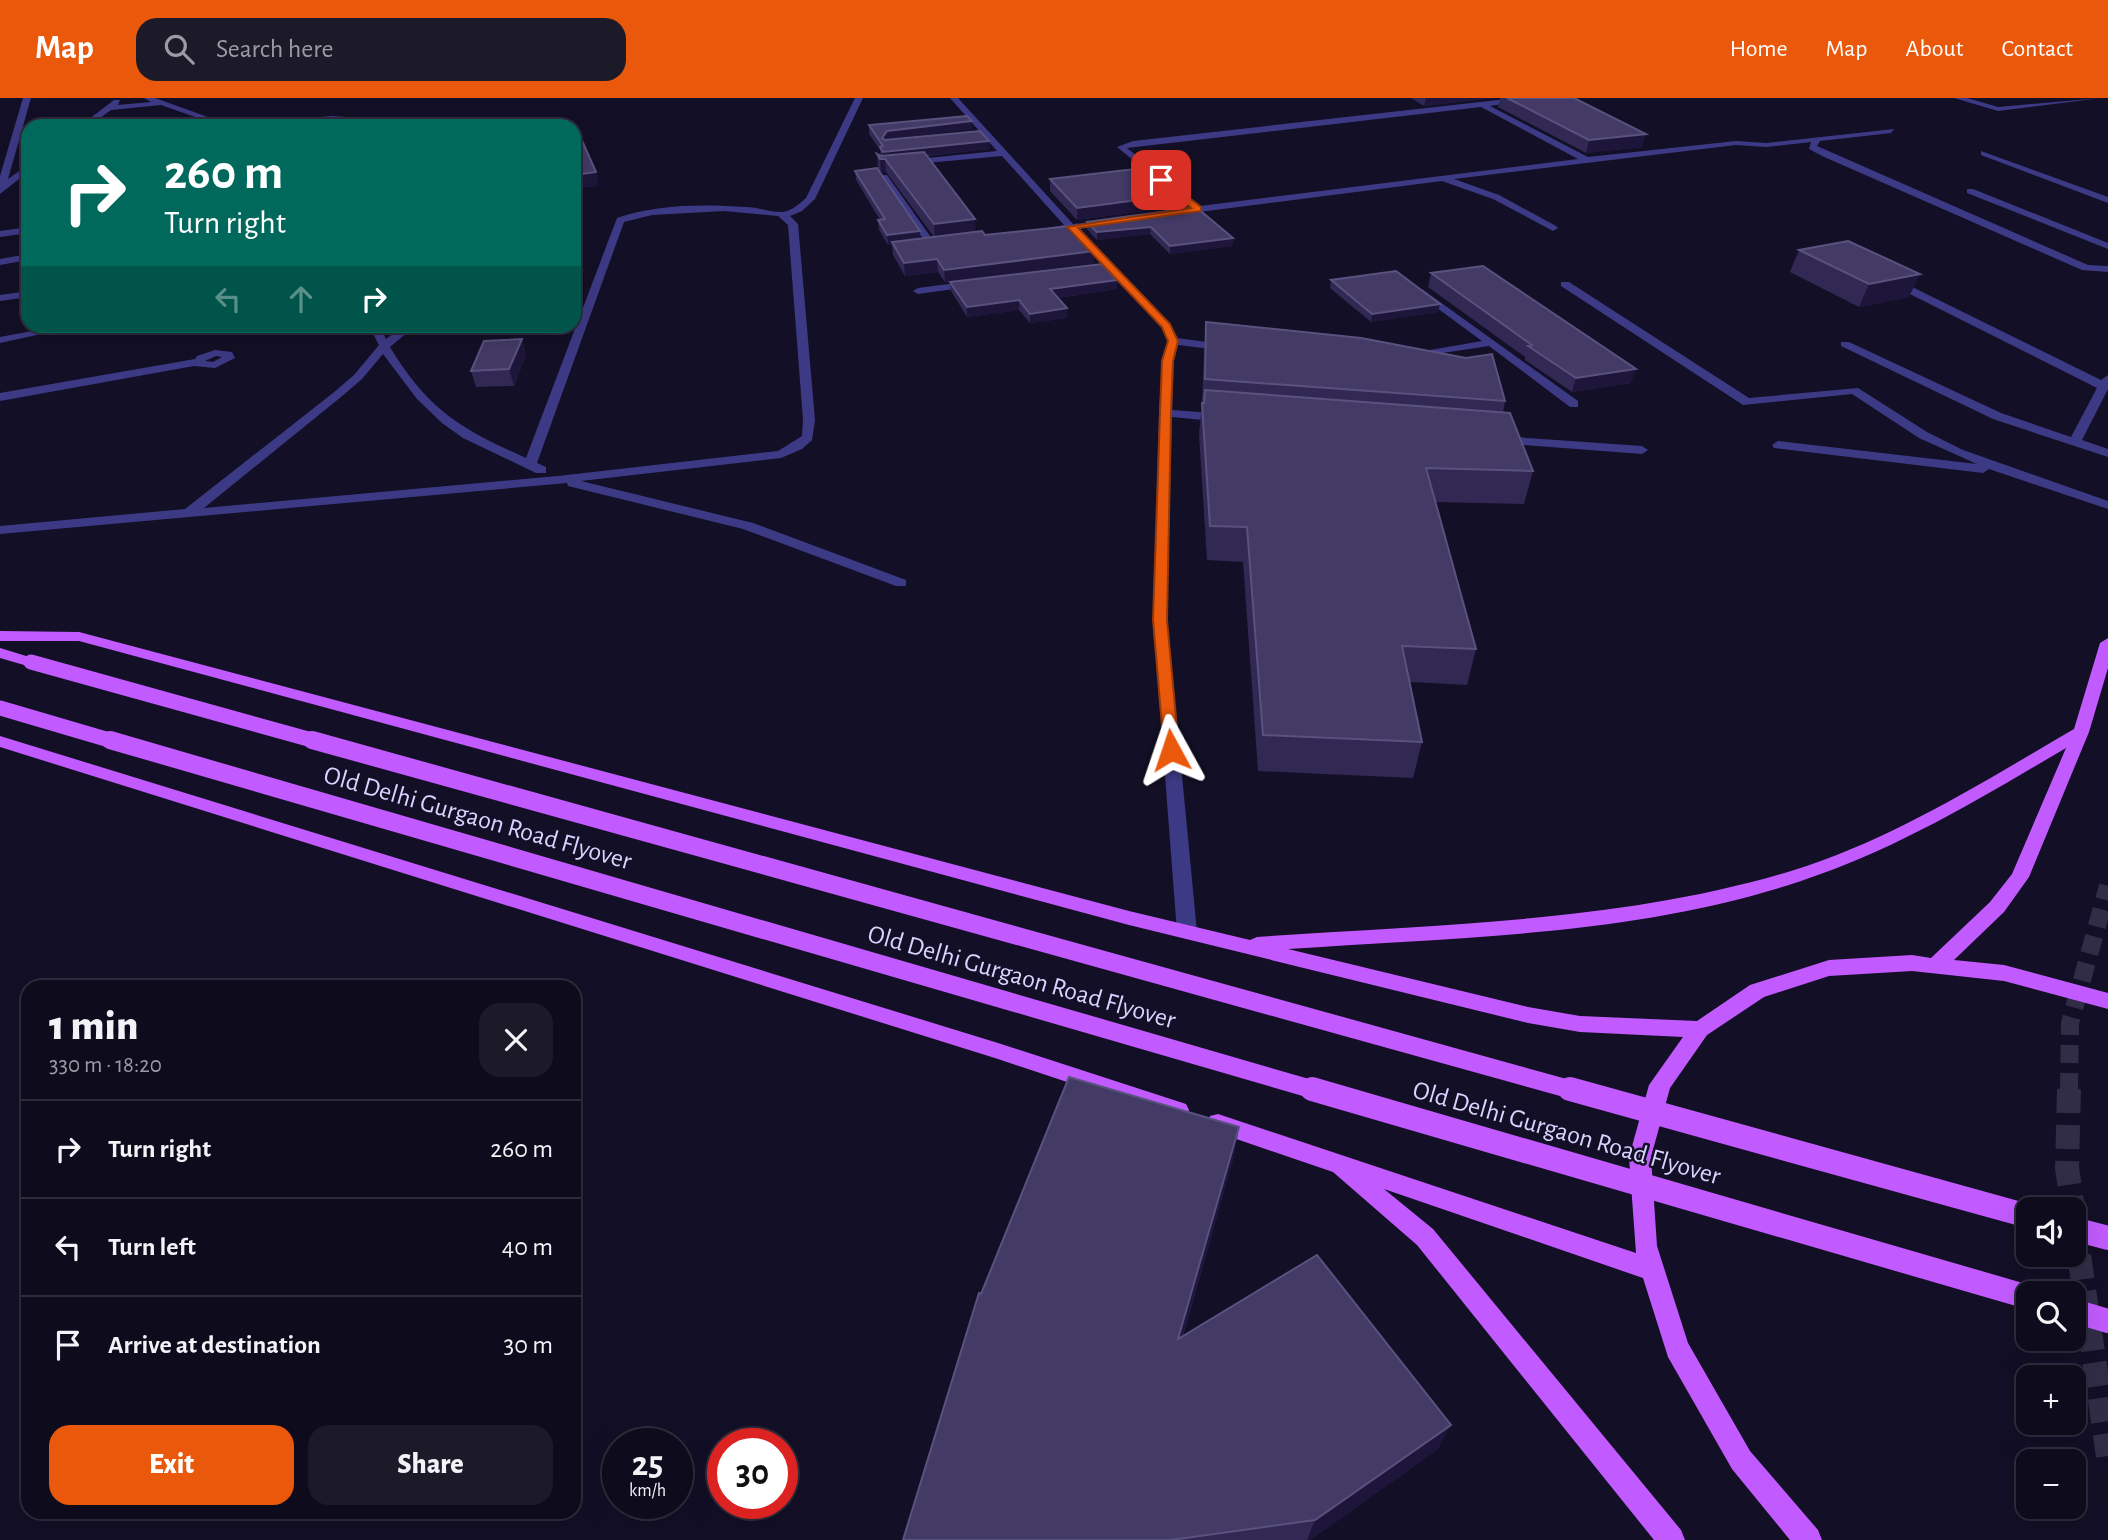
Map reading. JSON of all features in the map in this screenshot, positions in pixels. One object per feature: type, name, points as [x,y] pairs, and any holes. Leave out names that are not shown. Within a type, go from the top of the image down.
[{"type":"main road","points":[[0,636],[79,637],[1187,932],[1528,1015],[1580,1024],[1700,1029]]},
{"type":"main road","points":[[1936,965],[1997,907],[2020,877],[2081,733],[2108,643]]},
{"type":"main road","name":"Old Delhi Gurgaon Road Flyover","points":[[0,653],[2016,1213]]},
{"type":"main road","name":"Old Delhi Gurgaon Road Flyover","points":[[0,708],[2016,1294]]},
{"type":"main road","points":[[1240,945],[1544,924],[1645,911],[1720,896],[1797,876],[1881,842],[1951,808],[2081,733]]},
{"type":"main road","points":[[0,741],[971,1043],[1332,1161],[1652,1270]]},
{"type":"main road","points":[[1808,1540],[1735,1449],[1677,1348],[1644,1245],[1640,1157],[1660,1085],[1700,1029],[1757,990],[1829,968],[1912,963],[2004,973],[2108,1002]]},
{"type":"main road","points":[[1332,1161],[1425,1237],[1671,1540]]},
{"type":"main road","points":[[2086,1232],[2108,1238]]},
{"type":"main road","points":[[2086,1315],[2108,1321]]},
{"type":"street","points":[[0,190],[27,98]]},
{"type":"street","points":[[94,119],[123,98]]},
{"type":"street","points":[[148,98],[208,119]]},
{"type":"street","points":[[581,326],[620,220],[644,211],[751,211],[784,215],[799,209],[810,199],[859,98]]},
{"type":"street","points":[[954,98],[978,134],[1002,153],[1072,227],[1100,268],[1167,326],[1173,341],[1168,361],[1165,413],[1160,620],[1187,932]]},
{"type":"street","points":[[1198,209],[1121,147],[1133,143],[1485,106],[1537,98]]},
{"type":"street","points":[[1958,98],[1998,109],[2097,98]]},
{"type":"street","points":[[110,107],[161,103]]},
{"type":"street","points":[[1485,106],[1587,160]]},
{"type":"street","points":[[317,119],[362,119]]},
{"type":"street","points":[[1160,214],[1438,177],[1732,143],[1761,145],[1891,131]]},
{"type":"street","points":[[1817,139],[1812,147],[1818,151],[2077,264],[2092,270],[2108,270]]},
{"type":"street","points":[[898,164],[1002,153]]},
{"type":"street","points":[[1984,153],[2108,200]]},
{"type":"street","points":[[0,190],[21,174]]},
{"type":"street","points":[[884,177],[932,246]]},
{"type":"street","points":[[1438,177],[1496,197],[1553,228]]},
{"type":"street","points":[[1970,191],[2108,246]]},
{"type":"street","points":[[0,530],[558,480],[781,454],[798,446],[808,436],[809,420],[793,224],[784,215]]},
{"type":"street","points":[[1034,232],[1122,220]]},
{"type":"street","points":[[0,225],[21,223]]},
{"type":"street","points":[[0,234],[21,231]]},
{"type":"street","points":[[921,247],[945,244]]},
{"type":"street","points":[[0,262],[21,258]]},
{"type":"street","points":[[1885,277],[2106,381],[2074,443]]},
{"type":"street","points":[[918,291],[986,282]]},
{"type":"street","points":[[1565,284],[1747,402],[1854,390],[1923,435],[2007,472],[2108,505]]},
{"type":"street","points":[[1412,285],[1574,404]]},
{"type":"street","points":[[0,298],[21,295]]},
{"type":"street","points":[[0,340],[36,333]]},
{"type":"street","points":[[377,333],[383,347],[432,409],[446,422],[460,432],[558,480],[748,526],[901,583]]},
{"type":"street","points":[[189,513],[344,389],[383,347],[401,333]]},
{"type":"street","points":[[530,464],[578,333]]},
{"type":"street","points":[[1173,341],[1241,349]]},
{"type":"street","points":[[1398,359],[1490,343]]},
{"type":"street","points":[[1845,344],[1997,416],[2108,453]]},
{"type":"street","points":[[0,397],[198,362]]},
{"type":"street","points":[[1165,413],[1234,419]]},
{"type":"street","points":[[1481,439],[1642,450]]},
{"type":"street","points":[[1778,445],[2007,472]]},
{"type":"building","points":[[1507,98],[1574,98],[1646,134],[1589,140]]},
{"type":"building","points":[[967,116],[972,121],[887,131],[882,138],[885,140],[980,131],[989,141],[883,152],[880,147],[883,146],[869,125]]},
{"type":"building","points":[[581,138],[596,172],[581,174]]},
{"type":"building","points":[[924,152],[975,219],[934,224],[885,159],[880,159],[877,154],[881,156]]},
{"type":"building","points":[[1152,167],[1184,194],[1077,208],[1050,179]]},
{"type":"building","points":[[877,168],[920,231],[887,235],[878,220],[885,219],[855,171]]},
{"type":"building","points":[[1196,207],[1233,238],[1170,246],[1151,227],[1097,232],[1087,222]]},
{"type":"building","points":[[1071,226],[1094,251],[944,270],[937,259],[904,263],[892,242],[982,231],[985,235]]},
{"type":"building","points":[[1848,241],[1920,274],[1869,284],[1799,250]]},
{"type":"building","points":[[1102,264],[1117,280],[1050,289],[1067,308],[1030,314],[1019,300],[967,307],[950,282]]},
{"type":"building","points":[[1483,266],[1636,369],[1576,378],[1528,346],[1532,345],[1431,273]]},
{"type":"building","points":[[1396,271],[1440,304],[1372,314],[1331,280]]},
{"type":"building","points":[[1206,322],[1361,338],[1466,358],[1492,354],[1505,401],[1205,379]]},
{"type":"building","points":[[522,339],[509,369],[471,371],[484,341]]},
{"type":"building","points":[[1205,390],[1510,413],[1533,471],[1426,468],[1476,649],[1402,646],[1422,742],[1263,735],[1247,527],[1210,526],[1202,403]]},
{"type":"building","points":[[1069,1077],[1239,1127],[1178,1339],[1317,1255],[1451,1425],[1315,1520],[1171,1540],[903,1540],[979,1293],[981,1294]]},
{"type":"tunnel","points":[[2069,1091],[2070,1023],[2108,886]]},
{"type":"tunnel","points":[[2069,1089],[2067,1168],[2071,1197]]},
{"type":"tunnel","points":[[2081,1267],[2108,1456]]},
{"type":"route","points":[[1161,180],[1198,209],[1072,227],[1107,267],[1167,326],[1173,341],[1168,361],[1165,413],[1160,620],[1171,750]]}]
